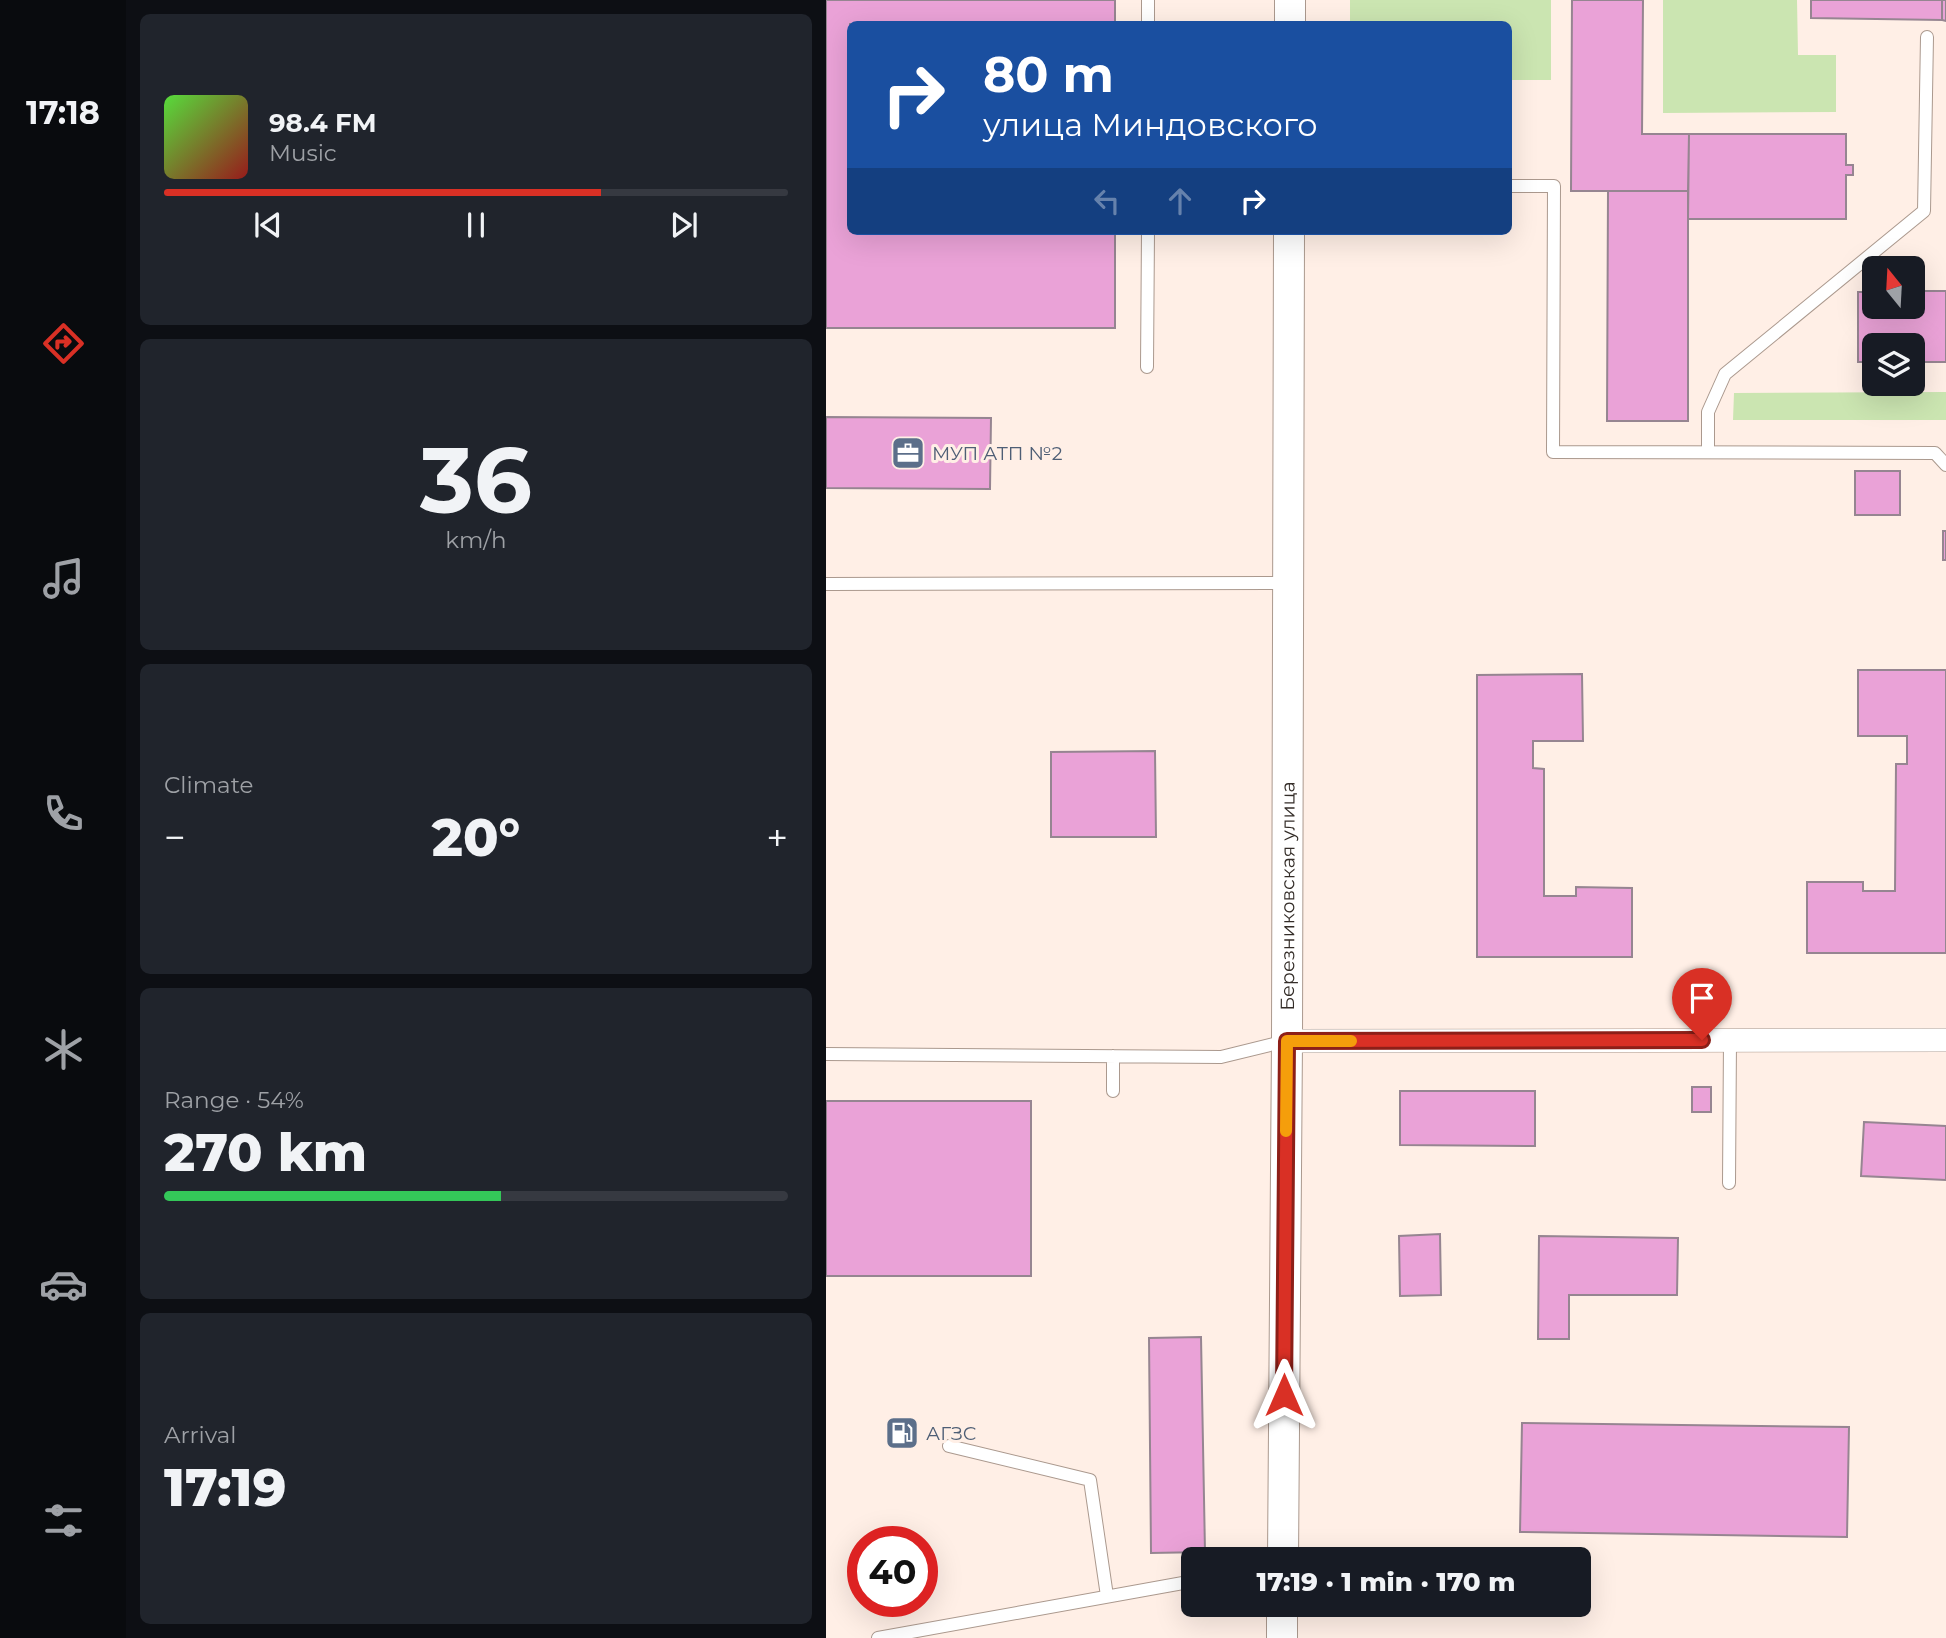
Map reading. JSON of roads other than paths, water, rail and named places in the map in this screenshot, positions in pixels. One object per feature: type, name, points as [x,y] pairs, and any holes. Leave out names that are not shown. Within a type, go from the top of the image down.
[{"type":"street","points":[[1290,0],[1290,21]]},
{"type":"street","name":"Березниковская улица","points":[[1283,1547],[1289,235]]},
{"type":"street","points":[[1287,1041],[1946,1041]]},
{"type":"street","points":[[1282,1617],[1282,1638]]},
{"type":"lane","points":[[1148,0],[1148,21]]},
{"type":"lane","points":[[1707,452],[1708,412],[1725,374],[1924,211],[1927,37]]},
{"type":"lane","points":[[1512,186],[1553,186],[1553,452],[1936,453],[1946,465]]},
{"type":"lane","points":[[1147,367],[1148,235]]},
{"type":"lane","points":[[826,584],[1288,583]]},
{"type":"lane","points":[[1729,1183],[1730,1040]]},
{"type":"lane","points":[[826,1054],[1221,1057],[1287,1041]]},
{"type":"lane","points":[[1113,1056],[1113,1091]]},
{"type":"lane","points":[[949,1446],[1090,1480],[1107,1596]]},
{"type":"lane","points":[[878,1638],[1181,1583]]},
{"type":"place","name":"МУП АТП №2","points":[[908,453]]},
{"type":"place","name":"АГЗС","points":[[902,1433]]}]
